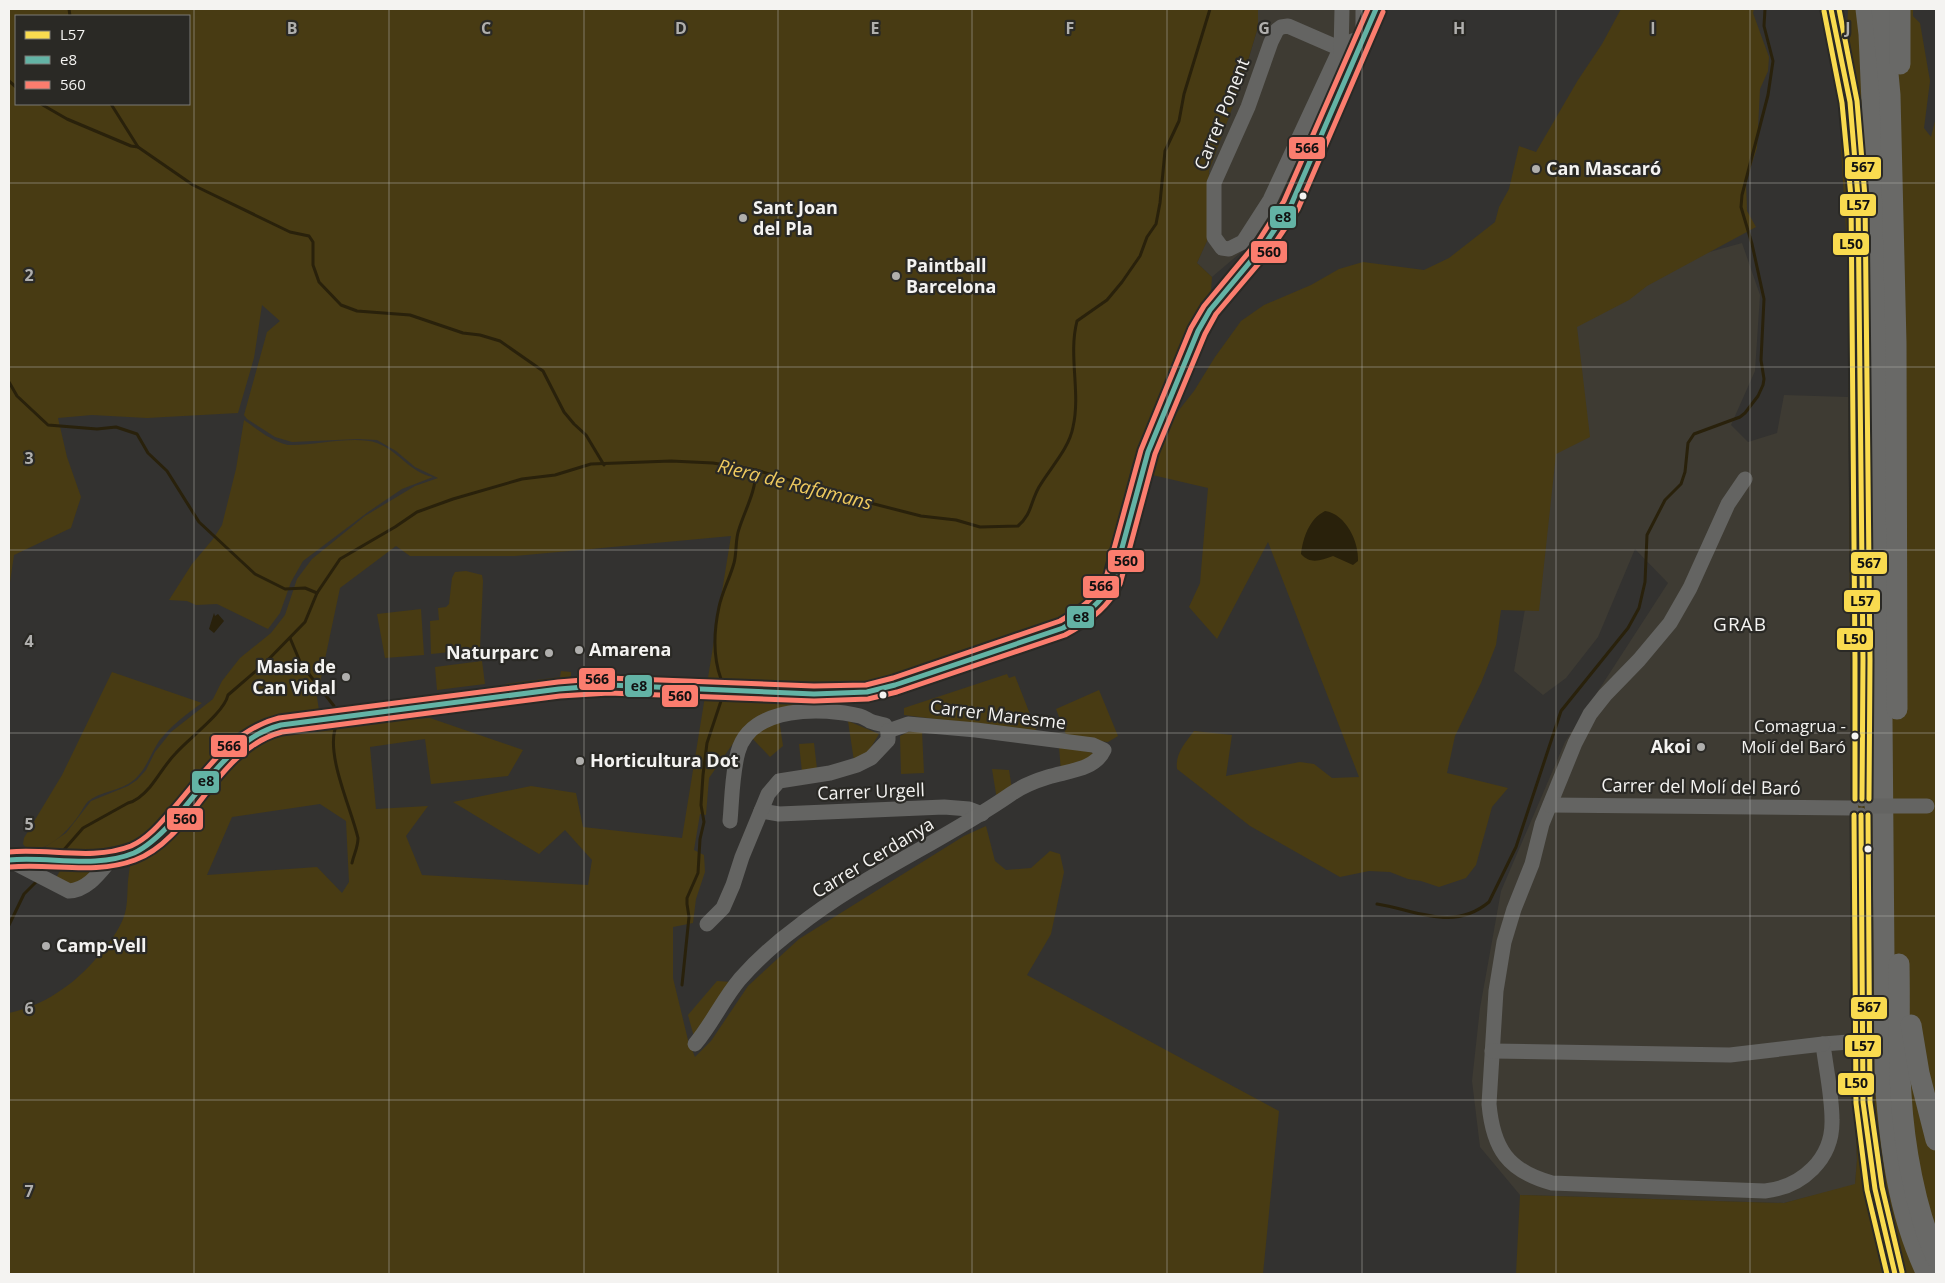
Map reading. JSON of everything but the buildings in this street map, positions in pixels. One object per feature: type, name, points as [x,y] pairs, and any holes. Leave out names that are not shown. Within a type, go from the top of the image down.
[{"type":"highway","points":[[1866,9],[1869,34],[1874,148],[1879,358],[1885,1080],[1888,1126],[1900,1194],[1914,1244],[1927,1274]]},
{"type":"highway","points":[[1882,9],[1890,95],[1896,343],[1898,938],[1901,1093],[1904,1134],[1917,1196],[1930,1243],[1936,1257]]},
{"type":"highway","points":[[1891,171],[1900,63],[1900,9]]},
{"type":"highway","points":[[1898,938],[1906,977],[1911,1028],[1919,1073],[1936,1140]]},
{"type":"main road","points":[[9,860],[33,864],[112,858],[132,853],[147,845],[243,743],[260,732],[277,726],[528,693],[610,685],[848,694],[895,685],[1045,636],[1082,618],[1108,591],[1120,560],[1136,490],[1148,452],[1198,331],[1210,310],[1265,244],[1285,216],[1376,9]]},
{"type":"street","name":"Carrer Ponent","points":[[1338,97],[1342,45],[1342,9]]},
{"type":"street","points":[[1342,45],[1363,37],[1363,9]]},
{"type":"street","points":[[1831,9],[1847,81],[1855,134],[1857,173],[1863,651],[1863,1102],[1870,1170],[1895,1274]]},
{"type":"street","name":"Carrer Ponent","points":[[1288,26],[1334,46],[1342,45],[1270,200],[1243,242],[1229,249],[1222,248],[1214,237],[1214,183],[1248,107],[1277,30],[1288,26]]},
{"type":"street","points":[[1745,479],[1728,504],[1690,588],[1670,623],[1590,714],[1575,743],[1542,824],[1532,864],[1514,909],[1504,942],[1496,991],[1489,1104],[1494,1137],[1499,1148],[1516,1168],[1535,1178],[1552,1183],[1766,1191],[1788,1186],[1808,1174],[1823,1156],[1830,1137],[1832,1120],[1823,1044]]},
{"type":"street","points":[[844,713],[848,694]]},
{"type":"street","points":[[707,924],[722,908],[730,893],[768,794],[779,781],[830,773],[857,765],[871,758],[885,745],[888,740],[876,723],[848,694]]},
{"type":"street","points":[[730,821],[738,751],[745,738],[768,720],[787,713],[808,711],[844,713],[876,723]]},
{"type":"street","name":"Carrer Maresme","points":[[876,723],[976,730],[1093,745],[1104,750]]},
{"type":"street","name":"Carrer Cerdanya","points":[[695,1044],[741,979],[796,928],[918,850],[982,814],[1018,789],[1051,776],[1075,771],[1102,756],[1104,750]]},
{"type":"street","name":"Carrer del Molí del Baró","points":[[1550,804],[1932,807]]},
{"type":"street","name":"Carrer Urgell","points":[[761,812],[779,814],[944,807],[969,809],[982,814]]},
{"type":"street","points":[[33,864],[51,882],[62,889],[75,890],[86,885],[112,858]]},
{"type":"street","points":[[1492,1051],[1730,1055],[1862,1041]]},
{"type":"shaded area","points":[[9,9],[1258,9],[1258,27],[1240,87],[1209,171],[1207,241],[1197,263],[1212,277],[1211,291],[1197,315],[1132,465],[1122,505],[1118,539],[1109,572],[1094,595],[1070,617],[842,694],[837,708],[757,721],[734,742],[709,778],[706,815],[700,814],[694,850],[704,855],[705,872],[696,899],[693,923],[673,927],[673,978],[688,1040],[695,1057],[711,1041],[748,986],[799,939],[964,836],[986,826],[995,861],[1006,870],[1031,868],[1050,851],[1060,854],[1064,872],[1051,934],[1027,975],[1279,1111],[1263,1274],[9,1274],[9,1013],[38,1004],[58,992],[80,975],[106,947],[119,928],[125,914],[128,876],[134,843],[111,850],[89,852],[42,849],[66,833],[91,801],[128,786],[137,780],[146,770],[155,752],[171,732],[213,699],[222,681],[240,658],[271,633],[285,615],[297,579],[312,559],[365,516],[415,486],[438,478],[415,467],[396,451],[377,440],[292,442],[275,437],[247,419],[244,415],[267,332],[280,321],[262,305],[254,358],[238,413],[147,418],[92,415],[58,418],[67,457],[81,497],[71,528],[14,555],[9,589]],"holes":[[[731,536],[682,838],[583,827],[576,793],[531,786],[453,802],[539,854],[565,830],[592,860],[588,885],[422,875],[406,836],[428,806],[376,809],[370,747],[425,739],[431,784],[508,776],[523,750],[430,718],[321,724],[317,697],[340,588],[396,546],[410,556],[515,556]],[[320,804],[346,821],[349,882],[342,893],[317,867],[207,875],[232,817]]]},
{"type":"shaded area","points":[[1258,9],[1364,9],[1289,181],[1267,222],[1246,248],[1212,277],[1197,263],[1207,240],[1208,172],[1240,87],[1258,27]]},
{"type":"shaded area","points":[[1621,9],[1754,9],[1753,13],[1769,57],[1768,71],[1760,89],[1757,148],[1746,181],[1747,211],[1756,227],[1647,286],[1629,300],[1577,327],[1590,437],[1556,454],[1539,611],[1501,610],[1496,645],[1481,683],[1455,736],[1447,773],[1508,788],[1492,807],[1476,865],[1466,878],[1439,887],[1390,872],[1369,871],[1340,877],[1250,826],[1177,769],[1179,754],[1194,731],[1232,735],[1226,776],[1300,762],[1314,764],[1332,778],[1359,777],[1268,542],[1217,639],[1189,607],[1200,583],[1208,488],[1148,474],[1164,429],[1194,391],[1215,357],[1241,321],[1264,305],[1311,285],[1339,269],[1363,262],[1424,270],[1449,258],[1495,222],[1499,207],[1509,189],[1519,146],[1536,152],[1578,80],[1602,44]]},
{"type":"shaded area","points":[[1848,9],[1913,9],[1913,16],[1920,23],[1930,81],[1924,128],[1931,137],[1936,117],[1936,1274],[1516,1274],[1520,1195],[1784,1203],[1855,1184],[1857,1160],[1852,1056],[1848,262],[1841,150]]},
{"type":"shaded area","points":[[1742,243],[1760,295],[1755,371],[1731,425],[1748,442],[1777,433],[1784,395],[1848,397],[1852,1056],[1857,1160],[1855,1185],[1784,1203],[1520,1195],[1480,1147],[1472,1081],[1480,1008],[1501,891],[1565,742],[1668,583],[1635,549],[1598,637],[1566,678],[1543,695],[1514,671],[1554,446],[1573,317],[1677,261]]},
{"type":"shaded area","points":[[244,420],[270,438],[288,445],[346,440],[377,443],[392,451],[417,471],[433,477],[402,489],[303,561],[291,582],[280,613],[268,629],[217,604],[196,605],[187,601],[169,600],[192,564],[222,525],[236,469]]},
{"type":"shaded area","points":[[1325,511],[1339,517],[1350,530],[1358,554],[1358,561],[1353,565],[1333,556],[1312,561],[1301,554],[1303,542],[1311,524],[1319,514]]},
{"type":"shaded area","points":[[466,571],[482,575],[480,649],[431,654],[430,621],[439,620],[438,608],[446,607],[449,604],[452,578],[455,572]]},
{"type":"shaded area","points":[[421,609],[424,655],[385,658],[377,614]]},
{"type":"shaded area","points":[[214,613],[215,616],[218,614],[224,621],[214,633],[209,629]]},
{"type":"shaded area","points":[[482,661],[485,684],[437,690],[435,667]]},
{"type":"shaded area","points":[[561,671],[571,672],[571,676],[565,679],[504,688],[505,684],[560,677]]},
{"type":"shaded area","points":[[112,672],[202,703],[179,720],[159,741],[144,769],[132,782],[88,801],[63,834],[42,848],[27,849],[23,844],[24,838],[62,775]]},
{"type":"shaded area","points":[[1007,674],[1009,678],[1015,676],[1037,732],[904,715],[904,708]]},
{"type":"shaded area","points":[[1099,690],[1118,736],[1108,742],[1067,737],[1056,709]]},
{"type":"shaded area","points":[[779,719],[783,746],[770,757],[751,737]]},
{"type":"shaded area","points":[[848,721],[879,734],[867,754],[854,761]]},
{"type":"shaded area","points":[[910,731],[922,731],[924,773],[901,774],[900,736]]},
{"type":"shaded area","points":[[814,743],[817,769],[802,772],[799,744]]},
{"type":"shaded area","points":[[1064,746],[1094,753],[1092,756],[1061,771],[1059,747]]},
{"type":"shaded area","points":[[992,769],[1009,770],[1012,789],[997,800]]},
{"type":"shaded area","points":[[65,861],[105,863],[72,888],[55,880]]},
{"type":"shaded area","points":[[717,981],[732,982],[694,1037],[688,1015]]},
{"type":"waterway","points":[[69,9],[70,15]]},
{"type":"waterway","name":"Riera de Rafamans","points":[[62,852],[83,828],[134,801],[145,792],[172,757],[220,710],[228,695],[264,664],[305,622],[317,593],[340,559],[417,512],[453,499],[522,479],[555,475],[591,464],[671,461],[713,463],[756,470],[839,495],[921,516],[956,520],[980,527],[1018,526],[1026,517],[1039,487],[1068,443],[1071,435],[1076,401],[1074,347],[1077,321],[1107,300],[1122,282],[1140,256],[1147,237],[1156,224],[1165,151],[1179,121],[1184,94],[1210,9]]},
{"type":"waterway","points":[[1377,904],[1420,914],[1448,917],[1462,916],[1475,911],[1489,902],[1516,847],[1561,711],[1628,628],[1639,608],[1645,582],[1647,535],[1665,500],[1681,484],[1685,472],[1688,443],[1694,434],[1740,417],[1758,396],[1763,385],[1761,360],[1764,299],[1752,244],[1741,207],[1742,195],[1768,95],[1773,61],[1764,26],[1765,9]]},
{"type":"waterway","points":[[9,81],[15,86]]},
{"type":"waterway","points":[[43,105],[67,119],[131,146],[138,147],[193,185],[290,232],[309,236],[313,242],[313,265],[319,282],[341,305],[357,311],[410,315],[463,333],[480,335],[500,341],[543,371],[564,412],[586,435],[604,465]]},
{"type":"waterway","points":[[112,105],[138,147]]},
{"type":"waterway","points":[[9,382],[17,396],[48,425],[97,429],[116,427],[137,434],[148,453],[167,471],[199,522],[255,574],[285,589],[305,588],[317,593]]},
{"type":"waterway","points":[[721,679],[716,653],[715,634],[717,616],[734,563],[738,533],[752,493],[756,470]]},
{"type":"waterway","points":[[290,638],[301,664],[334,706]]},
{"type":"waterway","points":[[682,985],[689,917],[687,898],[698,873],[700,839],[704,822],[701,805],[707,743],[721,701]]},
{"type":"waterway","points":[[335,729],[333,741],[334,754],[358,838],[352,863]]},
{"type":"waterway","name":"Riera de Rafamans","points":[[9,925],[24,894],[38,880]]},
{"type":"transit line","name":"566","points":[[9,852],[101,853],[131,846],[158,826],[206,769],[232,743],[262,724],[279,718],[558,682],[608,678],[814,686],[866,685],[893,678],[1067,617],[1092,597],[1106,578],[1141,450],[1191,328],[1204,306],[1259,240],[1284,201],[1368,9]]},
{"type":"transit line","name":"e8","points":[[9,860],[88,861],[119,858],[134,853],[164,831],[233,752],[263,731],[281,725],[559,689],[609,685],[814,694],[867,692],[895,685],[1063,628],[1085,614],[1109,589],[1113,581],[1148,452],[1198,331],[1210,310],[1265,244],[1291,205],[1376,9]]},
{"type":"transit line","name":"L57","points":[[1831,9],[1850,102],[1858,197],[1863,660],[1862,799]]},
{"type":"transit line","name":"567","points":[[1839,9],[1857,101],[1865,197],[1870,660],[1869,799]]},
{"type":"transit line","name":"L50","points":[[1824,11],[1842,103],[1851,197],[1855,799]]},
{"type":"transit line","name":"560","points":[[10,867],[89,868],[104,867],[135,860],[155,849],[173,833],[239,756],[259,742],[282,732],[560,696],[609,693],[814,701],[868,699],[897,692],[1065,635],[1082,625],[1103,608],[1120,584],[1155,454],[1205,334],[1216,314],[1271,249],[1298,209],[1383,12]]},
{"type":"transit line","name":"L50","points":[[1854,815],[1856,1103],[1867,1190],[1887,1274]]},
{"type":"transit line","name":"L57","points":[[1861,815],[1863,1102],[1875,1189],[1895,1274]]},
{"type":"transit line","name":"567","points":[[1868,815],[1870,1102],[1882,1187],[1902,1272]]},
{"type":"place","name":"Can Mascaró","points":[[1536,169]]},
{"type":"place","name":"Sant Joan del Pla","points":[[743,218]]},
{"type":"place","name":"Paintball Barcelona","points":[[896,276]]},
{"type":"place","name":"Amarena","points":[[579,650]]},
{"type":"place","name":"Naturparc","points":[[549,653]]},
{"type":"place","name":"Masia de Can Vidal","points":[[346,677]]},
{"type":"place","name":"Comagrua - Molí del Baró","points":[[1855,736]]},
{"type":"place","name":"Akoi","points":[[1701,747]]},
{"type":"place","name":"Horticultura Dot","points":[[580,761]]},
{"type":"place","name":"Camp-Vell","points":[[46,946]]},
{"type":"district","name":"GRAB","points":[[1740,624]]}]
